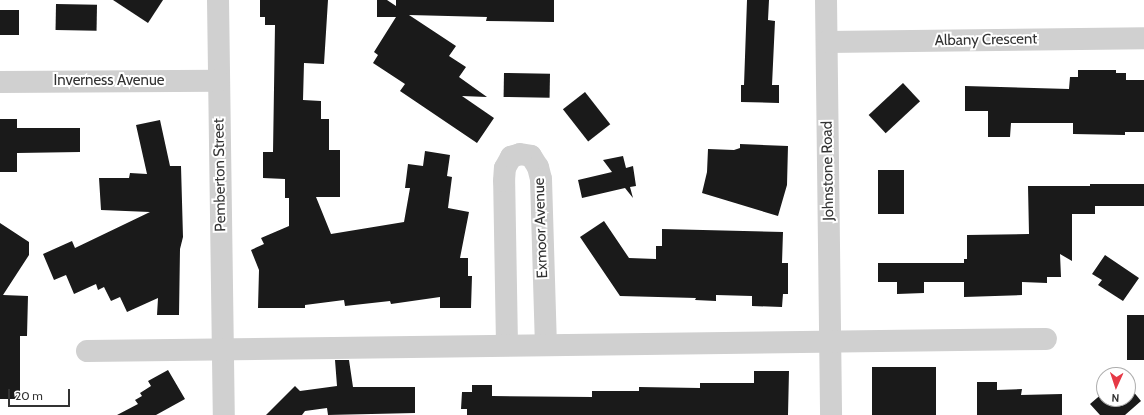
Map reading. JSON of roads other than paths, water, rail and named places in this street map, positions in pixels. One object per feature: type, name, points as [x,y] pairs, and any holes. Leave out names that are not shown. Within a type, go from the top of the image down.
[{"type":"street","name":"Pemberton Street","points":[[218,0],[224,415]]},
{"type":"street","name":"Johnstone Road","points":[[826,0],[831,415]]},
{"type":"street","name":"Albany Crescent","points":[[827,42],[1144,38]]},
{"type":"street","name":"Inverness Avenue","points":[[0,82],[219,81]]},
{"type":"street","name":"Exmoor Avenue","points":[[507,346],[504,181],[505,168],[512,157],[520,154],[531,156],[538,167],[540,179],[546,345]]},
{"type":"street","points":[[87,351],[1046,339]]}]
